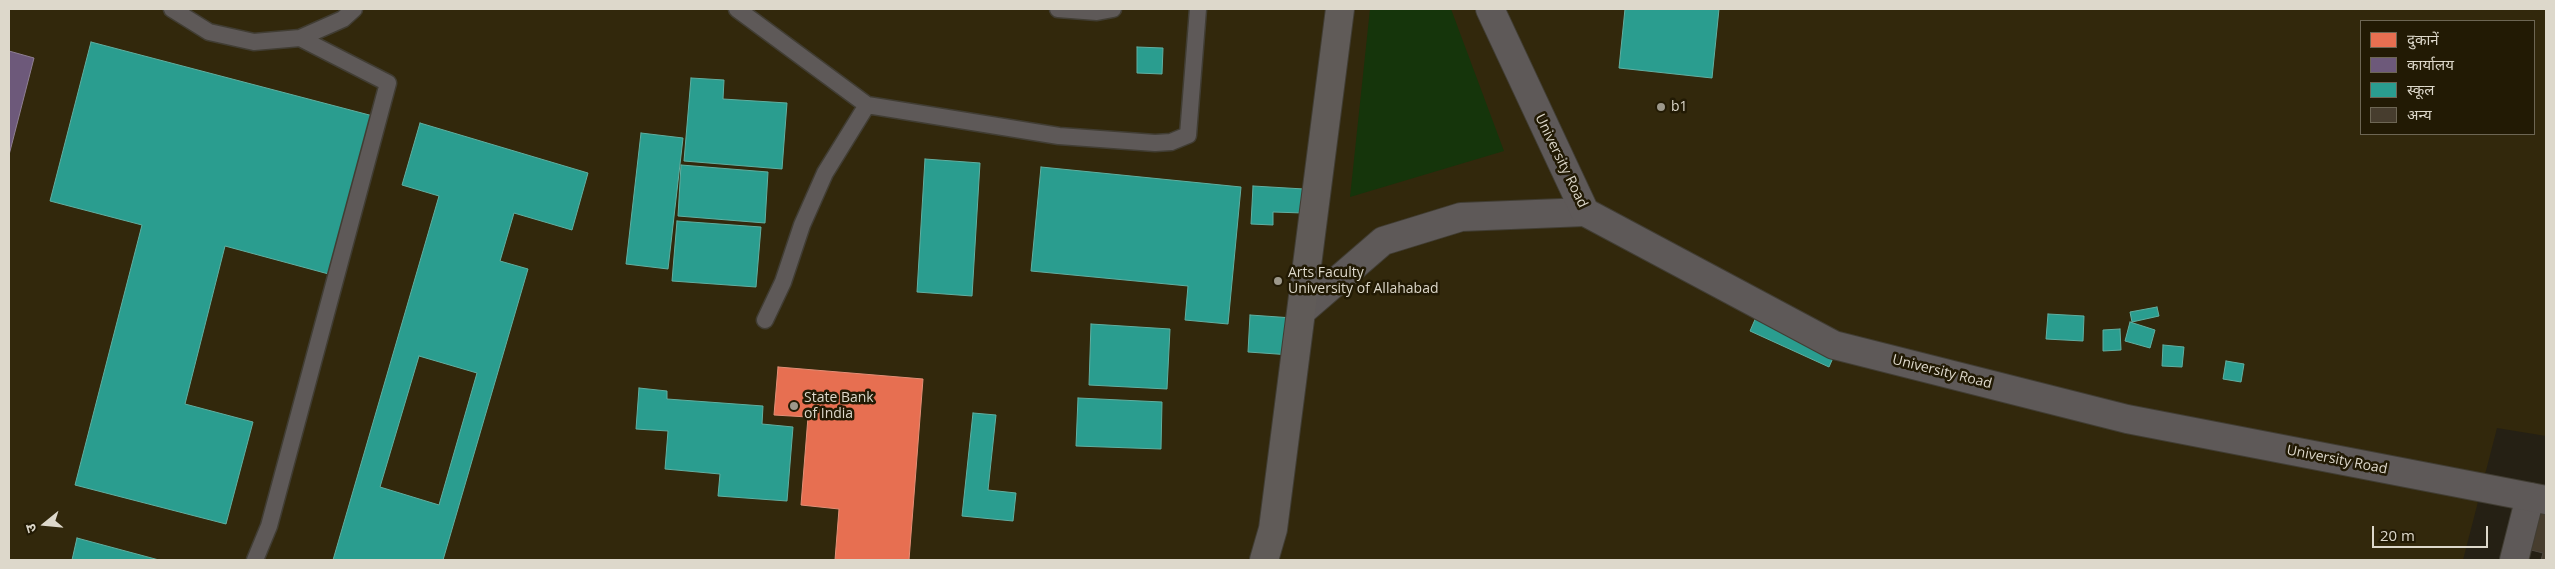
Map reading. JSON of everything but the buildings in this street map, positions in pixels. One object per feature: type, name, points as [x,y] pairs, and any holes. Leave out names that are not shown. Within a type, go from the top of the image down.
[{"type":"main road","points":[[1264,560],[1273,528],[1340,9]]},
{"type":"street","name":"University Road","points":[[1490,9],[1585,212],[1834,345],[2127,419],[2538,499]]},
{"type":"street","points":[[1302,311],[1383,242],[1462,217],[1585,212]]},
{"type":"street","points":[[2514,560],[2538,499]]},
{"type":"lane","points":[[172,9],[209,32],[254,42],[300,38],[343,18],[354,9]]},
{"type":"lane","points":[[737,9],[866,105],[1059,136],[1155,143],[1171,142],[1188,135],[1198,9]]},
{"type":"lane","points":[[1058,9],[1097,12],[1113,9]]},
{"type":"lane","points":[[255,560],[269,526],[388,83],[300,38]]},
{"type":"lane","points":[[765,320],[783,282],[802,225],[824,173],[866,105]]},
{"type":"shaded area","name":"Arts Faculty University of Allahabad","points":[[9,9],[2546,9],[2546,436],[2497,428],[2463,560],[9,560]]},
{"type":"green space","points":[[1370,9],[1451,9],[1504,151],[1350,197]]},
{"type":"place","name":"b1","points":[[1661,107]]},
{"type":"place","name":"Arts Faculty University of Allahabad","points":[[1278,281]]},
{"type":"place","name":"State Bank of India","points":[[794,406]]}]
